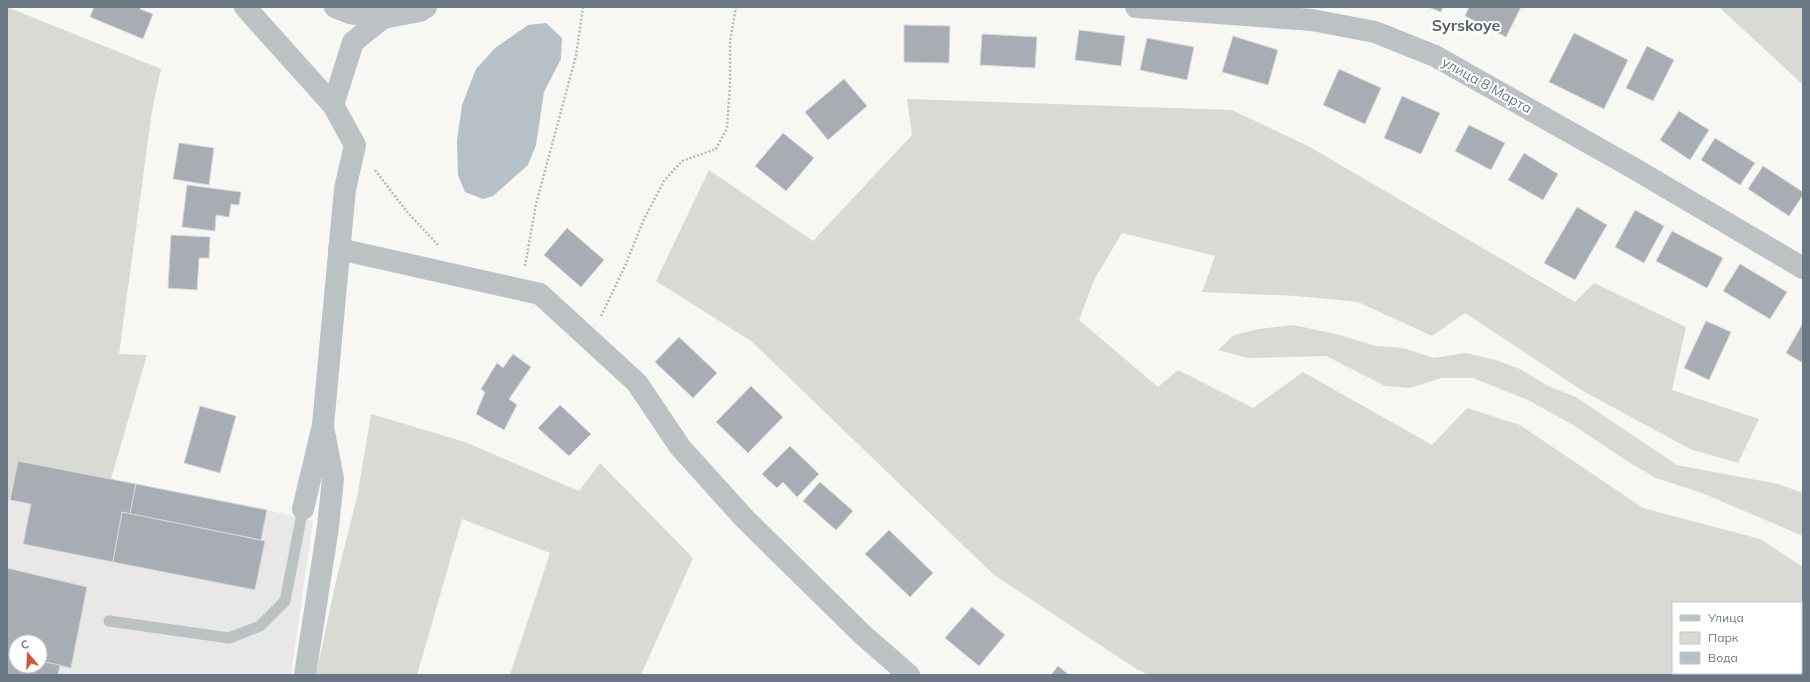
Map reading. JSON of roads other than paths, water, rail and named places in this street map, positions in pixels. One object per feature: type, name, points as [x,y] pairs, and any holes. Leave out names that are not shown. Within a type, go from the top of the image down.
[{"type":"street","points":[[245,7],[333,105],[355,145],[345,189],[323,425],[303,509]]},
{"type":"street","points":[[335,7],[350,13],[383,18],[420,11],[426,7]]},
{"type":"street","name":"улица 8 Марта","points":[[1136,7],[1312,20],[1375,32],[1435,56],[1635,169],[1803,268]]},
{"type":"street","points":[[333,105],[353,42],[383,18]]},
{"type":"street","points":[[339,248],[540,294],[637,384],[680,447],[745,519],[863,635],[909,675]]},
{"type":"street","points":[[305,675],[328,527],[333,479],[323,425]]},
{"type":"lane","points":[[109,620],[229,638],[260,626],[285,601],[303,509]]},
{"type":"water","points":[[546,23],[562,38],[561,59],[544,92],[536,145],[528,165],[493,196],[483,199],[465,192],[458,175],[457,140],[462,105],[476,69],[495,48],[528,25]]},
{"type":"district","name":"Syrskoye","points":[[1466,25]]}]
